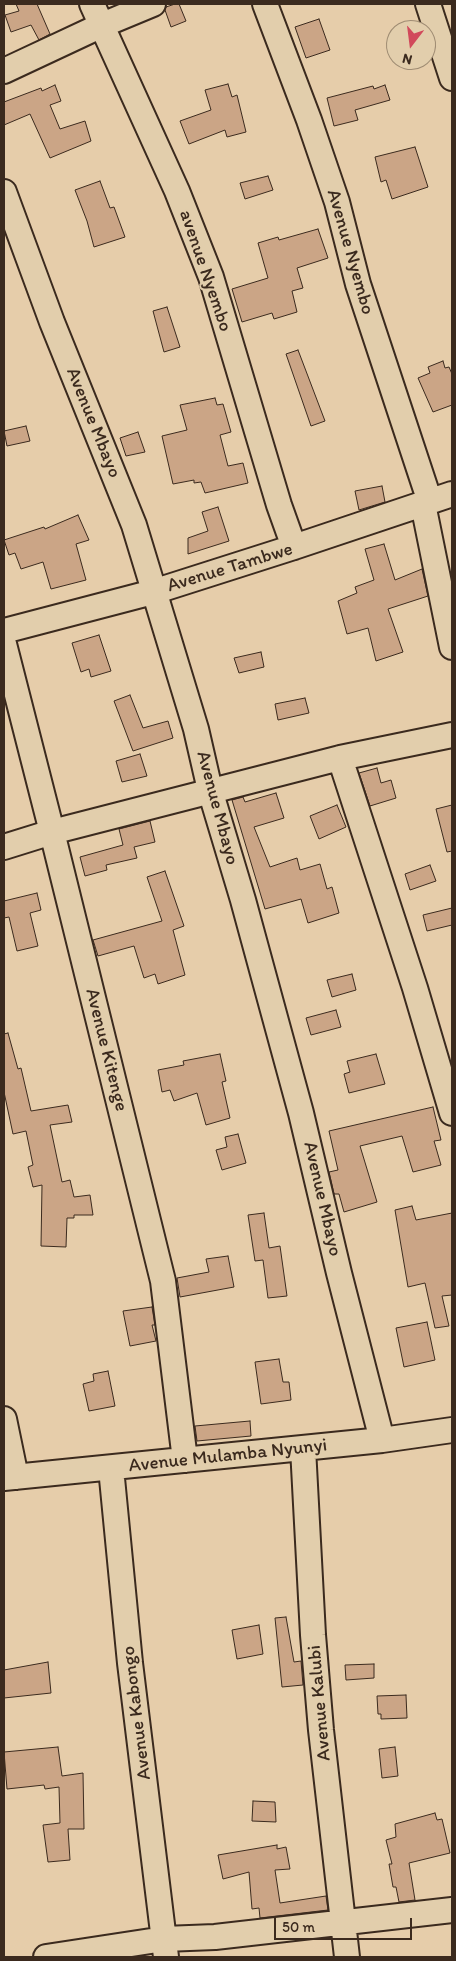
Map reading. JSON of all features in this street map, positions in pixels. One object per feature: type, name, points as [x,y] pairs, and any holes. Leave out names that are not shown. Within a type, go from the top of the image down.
[{"type":"street","name":"avenue Nyembo","points":[[92,4],[100,26],[177,191],[211,277],[279,505],[294,547]]},
{"type":"street","points":[[4,71],[100,26],[153,4]]},
{"type":"street","name":"Avenue Nyembo","points":[[265,4],[309,120],[334,193],[358,284],[426,503],[452,647]]},
{"type":"street","points":[[428,4],[452,78]]},
{"type":"street","name":"Avenue Mbayo","points":[[4,192],[52,322],[134,525],[196,729],[210,790],[243,900],[301,1113],[339,1273],[382,1440]]},
{"type":"street","name":"Avenue Tambwe","points":[[4,631],[153,592],[452,494]]},
{"type":"street","name":"Avenue Kitenge","points":[[4,644],[163,1281],[185,1460]]},
{"type":"street","points":[[4,846],[210,790],[340,758],[452,735]]},
{"type":"street","points":[[340,758],[415,988],[452,1113]]},
{"type":"street","points":[[4,1419],[10,1478]]},
{"type":"street","name":"Avenue Mulamba Nyunyi","points":[[10,1478],[382,1440],[452,1430]]},
{"type":"street","name":"Avenue Kalubi","points":[[303,1448],[313,1635],[321,1730],[348,1957]]},
{"type":"street","name":"Avenue Kabongo","points":[[111,1468],[130,1663],[165,1948]]},
{"type":"street","points":[[46,1957],[165,1948],[215,1937],[452,1910]]},
{"type":"building","points":[[16,4],[37,4],[50,34],[39,40],[31,25],[11,32],[5,15],[19,11]]},
{"type":"building","points":[[179,4],[186,21],[171,27],[165,10],[166,7]]},
{"type":"building","points":[[319,19],[330,50],[306,58],[295,27]]},
{"type":"building","points":[[228,84],[232,97],[237,95],[246,132],[227,137],[225,130],[189,144],[180,121],[211,110],[205,90]]},
{"type":"building","points":[[55,85],[61,101],[50,105],[60,129],[85,121],[91,141],[50,158],[30,114],[4,125],[4,102],[41,88],[42,91]]},
{"type":"building","points":[[385,85],[390,100],[355,110],[358,120],[334,126],[327,98],[373,86],[374,89]]},
{"type":"building","points":[[415,147],[428,187],[392,199],[386,180],[381,182],[375,157]]},
{"type":"building","points":[[268,176],[273,190],[245,199],[240,183]]},
{"type":"building","points":[[100,181],[110,208],[114,207],[125,237],[94,247],[87,221],[75,190]]},
{"type":"building","points":[[318,229],[328,258],[297,268],[303,288],[292,291],[297,312],[274,319],[272,313],[242,322],[232,289],[268,278],[258,243],[278,237],[279,240]]},
{"type":"building","points":[[167,307],[180,347],[164,352],[153,311]]},
{"type":"building","points":[[298,350],[325,421],[311,426],[286,354]]},
{"type":"building","points":[[443,361],[445,368],[449,367],[452,374],[452,405],[433,412],[418,378],[430,373],[428,367]]},
{"type":"building","points":[[215,398],[217,405],[223,404],[231,432],[220,435],[228,466],[243,463],[248,483],[205,493],[201,482],[194,483],[194,480],[173,484],[162,436],[187,430],[180,405]]},
{"type":"building","points":[[26,426],[30,441],[7,446],[4,431]]},
{"type":"building","points":[[138,432],[145,452],[126,456],[120,438]]},
{"type":"building","points":[[382,486],[385,502],[359,510],[355,491]]},
{"type":"building","points":[[218,507],[229,541],[188,554],[188,538],[208,531],[202,512]]},
{"type":"building","points":[[78,515],[89,540],[76,544],[86,580],[51,589],[43,562],[21,569],[15,553],[9,555],[4,540],[44,527],[45,529]]},
{"type":"building","points":[[384,544],[395,580],[422,569],[428,596],[388,609],[403,652],[376,661],[368,628],[347,634],[338,601],[357,593],[355,587],[374,580],[365,549]]},
{"type":"building","points":[[99,635],[111,671],[91,677],[89,669],[81,672],[72,643]]},
{"type":"building","points":[[261,652],[264,667],[239,673],[234,658]]},
{"type":"building","points":[[130,695],[143,728],[168,721],[173,738],[133,751],[114,701]]},
{"type":"building","points":[[305,698],[309,713],[278,720],[275,704]]},
{"type":"building","points":[[140,754],[147,776],[122,782],[116,761]]},
{"type":"building","points":[[377,768],[381,783],[391,780],[396,798],[370,806],[359,773]]},
{"type":"building","points":[[276,793],[284,818],[254,827],[270,867],[297,858],[300,870],[320,864],[327,889],[332,887],[339,913],[308,923],[301,899],[265,909],[232,800],[243,797],[245,802]]},
{"type":"building","points":[[337,805],[346,827],[319,839],[310,816]]},
{"type":"building","points":[[452,805],[452,851],[447,852],[436,809]]},
{"type":"building","points":[[150,821],[155,842],[134,847],[137,858],[106,865],[107,870],[85,876],[80,857],[123,845],[119,829]]},
{"type":"building","points":[[430,865],[436,881],[410,890],[405,874]]},
{"type":"building","points":[[165,871],[184,926],[173,930],[185,975],[158,984],[155,974],[144,978],[134,946],[98,956],[93,940],[162,921],[147,877]]},
{"type":"building","points":[[37,893],[41,910],[30,913],[38,946],[17,951],[9,917],[4,918],[4,901]]},
{"type":"building","points":[[452,908],[452,925],[427,931],[423,915]]},
{"type":"building","points":[[352,974],[356,990],[332,997],[327,980]]},
{"type":"building","points":[[336,1010],[341,1027],[311,1035],[306,1018]]},
{"type":"building","points":[[8,1033],[18,1069],[21,1068],[31,1111],[68,1105],[72,1122],[50,1125],[62,1182],[70,1180],[74,1197],[90,1195],[93,1215],[74,1215],[74,1218],[67,1218],[66,1247],[41,1246],[42,1185],[33,1187],[28,1167],[33,1165],[26,1131],[13,1134],[4,1092],[4,1034]]},
{"type":"building","points":[[220,1054],[226,1081],[222,1082],[230,1118],[206,1125],[197,1093],[174,1101],[170,1090],[162,1092],[158,1070],[184,1065],[183,1061]]},
{"type":"building","points":[[376,1054],[385,1084],[349,1093],[344,1074],[350,1072],[347,1061]]},
{"type":"building","points":[[433,1107],[441,1140],[434,1141],[441,1165],[413,1172],[402,1136],[360,1146],[377,1202],[344,1212],[339,1194],[334,1194],[329,1172],[338,1170],[329,1131]]},
{"type":"building","points":[[238,1134],[246,1163],[222,1170],[216,1150],[227,1147],[225,1137]]},
{"type":"building","points":[[412,1206],[416,1220],[452,1213],[452,1295],[442,1296],[449,1326],[435,1328],[425,1283],[408,1287],[395,1210]]},
{"type":"building","points":[[264,1213],[269,1248],[280,1246],[287,1296],[268,1298],[263,1260],[255,1261],[248,1215]]},
{"type":"building","points":[[228,1256],[234,1287],[180,1297],[177,1278],[209,1272],[206,1259]]},
{"type":"building","points":[[152,1307],[155,1325],[152,1325],[156,1341],[130,1346],[123,1311]]},
{"type":"building","points":[[427,1322],[435,1360],[404,1367],[396,1328]]},
{"type":"building","points":[[279,1359],[283,1382],[289,1382],[291,1400],[261,1404],[255,1362]]},
{"type":"building","points":[[108,1371],[115,1406],[89,1411],[83,1384],[94,1381],[93,1374]]},
{"type":"building","points":[[250,1421],[251,1436],[197,1441],[195,1426]]},
{"type":"building","points":[[286,1617],[294,1662],[301,1661],[303,1685],[282,1687],[275,1618]]},
{"type":"building","points":[[259,1625],[263,1654],[237,1659],[232,1630]]},
{"type":"building","points":[[48,1662],[51,1693],[4,1698],[4,1670]]},
{"type":"building","points":[[374,1664],[374,1678],[346,1680],[345,1665]]},
{"type":"building","points":[[406,1695],[407,1718],[381,1719],[381,1714],[378,1714],[377,1696]]},
{"type":"building","points":[[58,1747],[62,1776],[83,1773],[84,1829],[68,1829],[70,1860],[48,1862],[43,1825],[60,1823],[59,1787],[45,1789],[44,1785],[7,1789],[4,1752]]},
{"type":"building","points":[[395,1747],[398,1776],[382,1778],[379,1749]]},
{"type":"building","points":[[253,1801],[275,1802],[276,1822],[252,1821]]},
{"type":"building","points":[[435,1813],[437,1820],[442,1819],[450,1853],[409,1863],[415,1900],[399,1902],[396,1887],[393,1887],[389,1864],[392,1864],[386,1840],[396,1837],[395,1824]]},
{"type":"building","points":[[277,1845],[277,1849],[286,1847],[290,1869],[275,1870],[280,1903],[326,1896],[328,1910],[260,1918],[259,1908],[252,1909],[249,1872],[223,1879],[218,1855]]}]
